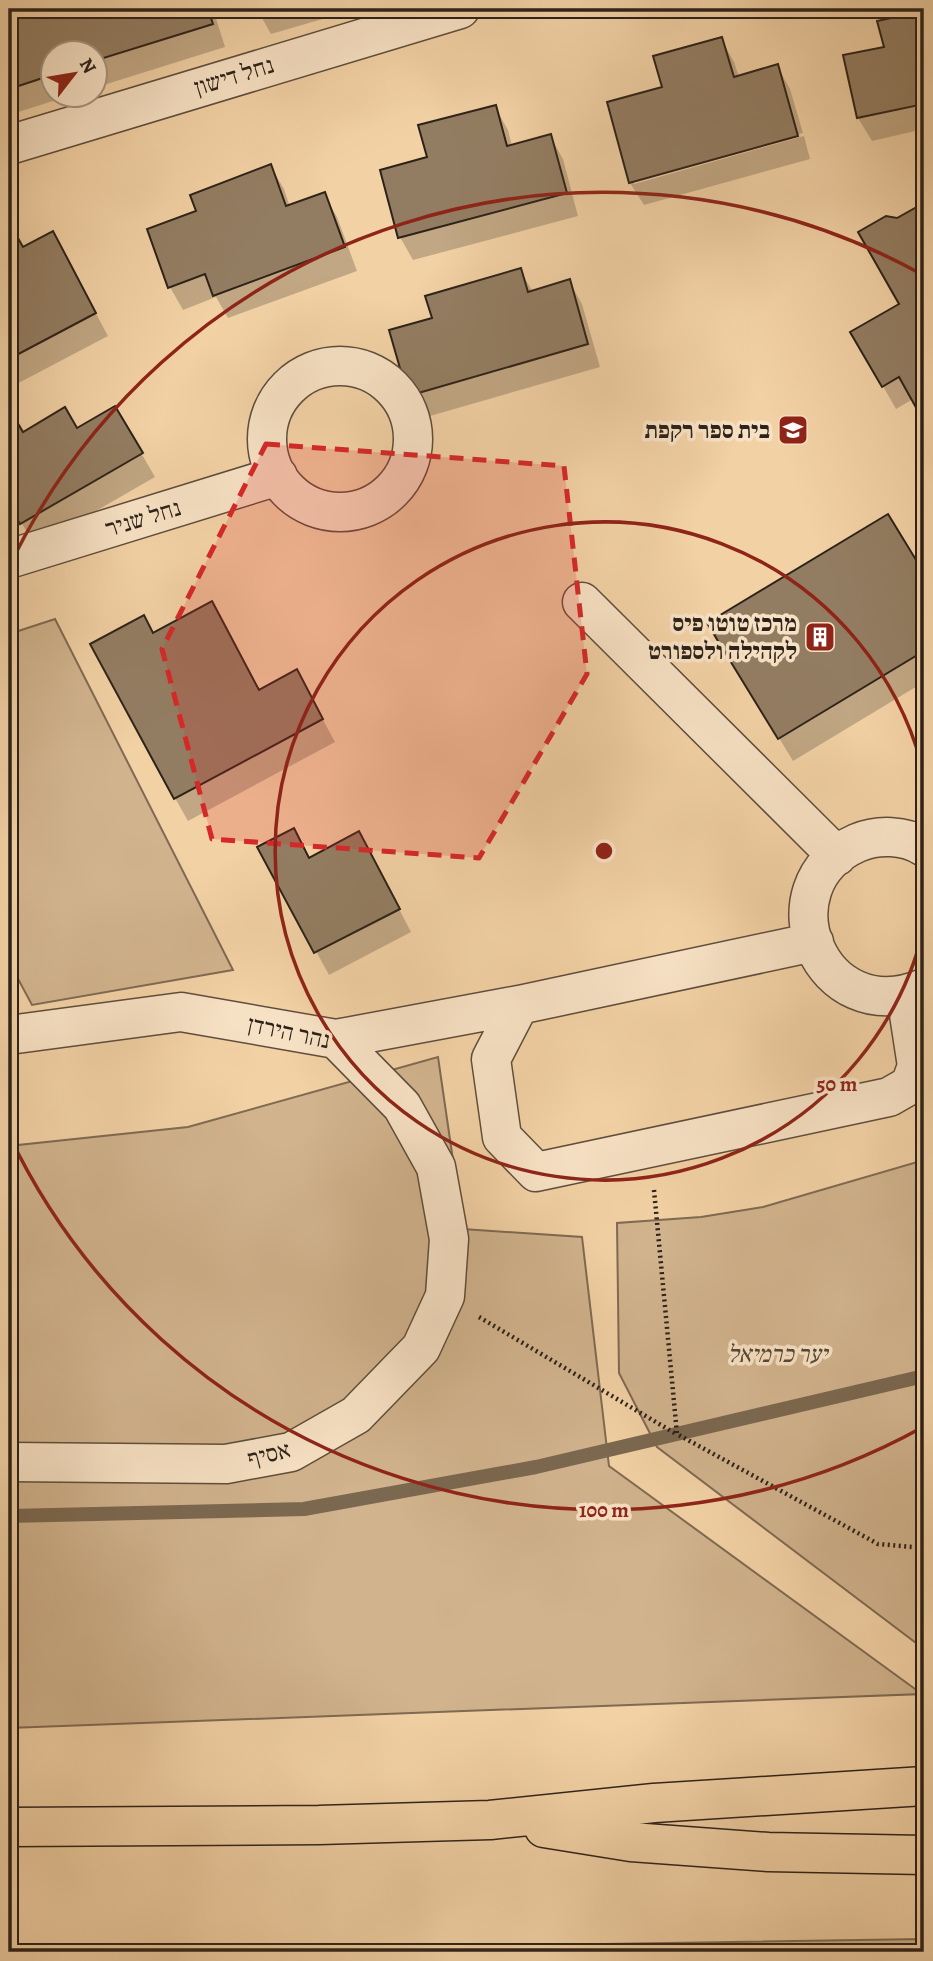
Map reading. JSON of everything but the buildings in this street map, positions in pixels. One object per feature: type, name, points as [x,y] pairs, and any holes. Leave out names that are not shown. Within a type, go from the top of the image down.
[{"type":"main road","points":[[9,1827],[319,1825],[490,1820],[654,1803],[924,1786]]},
{"type":"main road","points":[[490,1820],[631,1842],[768,1852],[924,1855]]},
{"type":"street","name":"נחל דישון","points":[[9,145],[460,9]]},
{"type":"street","name":"נחל שניר","points":[[9,559],[278,476]]},
{"type":"street","points":[[582,603],[837,856]]},
{"type":"street","points":[[519,1005],[491,1059],[502,1137],[536,1172],[889,1097],[910,1085],[917,1066],[915,992],[881,997],[856,991],[835,977],[819,958],[810,935],[808,910],[813,886],[826,865],[845,849],[868,839],[892,837],[916,842],[924,847]]},
{"type":"street","points":[[336,1039],[519,1005],[814,942]]},
{"type":"street","name":"נהר הירדן","points":[[9,1035],[181,1012],[336,1039],[402,1106],[436,1167],[449,1239]]},
{"type":"street","name":"אסיף","points":[[9,1462],[226,1464],[291,1452],[356,1415],[421,1348],[445,1296],[449,1239]]},
{"type":"path","points":[[650,1147],[677,1434]]},
{"type":"path","points":[[445,1296],[677,1434],[878,1544],[924,1548]]},
{"type":"highlighted area","points":[[266,444],[564,466],[587,674],[479,858],[212,839],[162,649]]},
{"type":"green space","points":[[55,619],[233,970],[32,1005],[9,962],[9,634]]},
{"type":"green space","points":[[438,1057],[463,1229],[582,1237],[609,1466],[922,1694],[9,1728],[9,1146],[188,1127]]},
{"type":"green space","name":"יער כרמיאל","points":[[924,1160],[924,1649],[657,1447],[619,1373],[617,1223],[701,1217],[763,1207]]},
{"type":"green space","points":[[924,1939],[924,1952],[105,1952]]},
{"type":"waterway","points":[[9,1516],[304,1509],[536,1467],[924,1376]]},
{"type":"place","name":"בית ספר רקפת","points":[[793,430]]},
{"type":"place","name":"מרכז טוטו פיס לקהילה ולספורט","points":[[820,637]]}]
